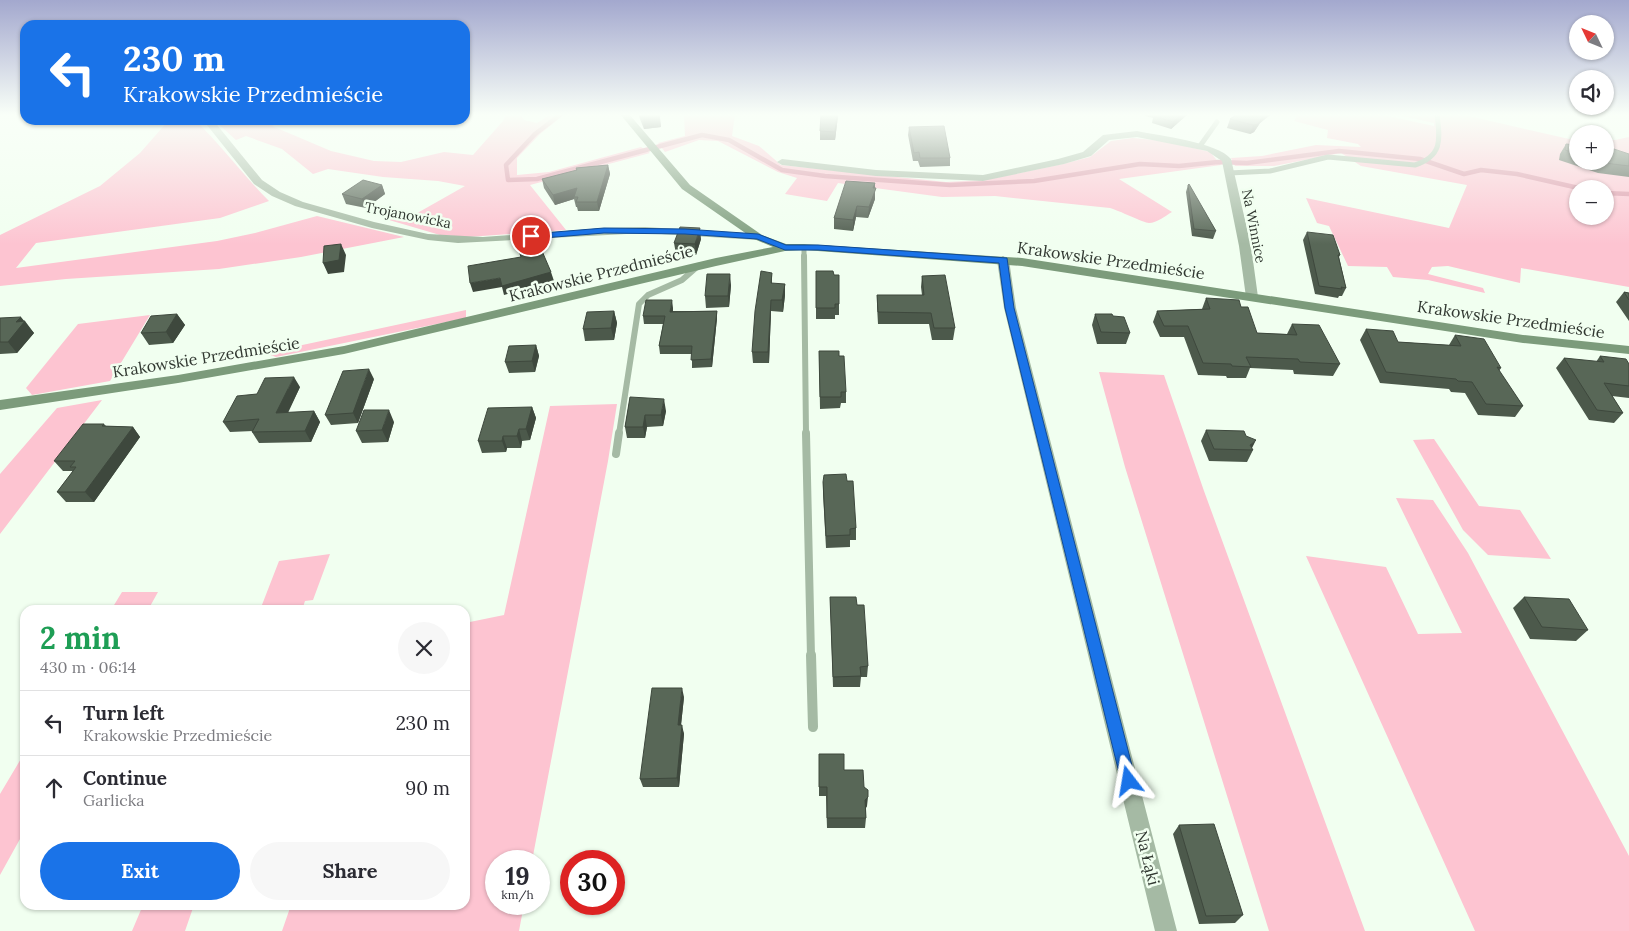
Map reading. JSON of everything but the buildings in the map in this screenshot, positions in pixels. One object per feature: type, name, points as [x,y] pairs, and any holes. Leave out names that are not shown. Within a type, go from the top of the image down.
[{"type":"main road","points":[[661,157],[686,186],[758,236],[785,248]]},
{"type":"main road","name":"Krakowskie Przedmieście","points":[[0,405],[178,379],[344,350],[698,266],[785,248],[804,247],[1003,260],[1523,339],[1629,350]]},
{"type":"street","name":"Trojanowicka","points":[[238,157],[258,182],[276,194],[308,207],[428,237],[483,240],[604,231],[645,230],[758,236]]},
{"type":"street","points":[[782,162],[876,173],[983,178],[1075,157]]},
{"type":"street","points":[[1222,157],[1228,166]]},
{"type":"street","name":"Na Winnice","points":[[1228,166],[1245,246],[1252,297]]},
{"type":"street","name":"Na Łąki","points":[[1003,260],[1010,308],[1166,931]]},
{"type":"lane","points":[[1228,166],[1278,169],[1326,157]]},
{"type":"lane","points":[[1334,157],[1415,164],[1428,161],[1430,157]]},
{"type":"lane","points":[[804,247],[806,446],[813,727]]},
{"type":"lane","points":[[616,454],[639,304],[648,295],[682,280],[698,266]]},
{"type":"shaded area","points":[[135,157],[229,157],[269,201],[220,218],[36,243],[16,268],[217,241],[317,216],[404,237],[301,257],[219,269],[66,279],[0,286],[0,235],[100,186]]},
{"type":"shaded area","points":[[292,157],[359,157],[374,161],[401,162],[421,157],[518,157],[517,175],[549,172],[603,157],[633,157],[530,185],[566,230],[468,237],[440,235],[389,220],[394,216],[405,220],[465,186],[438,181],[383,177],[328,169],[313,174]]},
{"type":"shaded area","points":[[750,157],[772,157],[781,165],[946,182],[985,180],[1088,157],[1215,157],[1221,165],[1119,179],[1172,212],[1152,223],[1110,208],[995,196],[942,197],[838,183],[827,201],[785,194],[797,178],[778,172]]},
{"type":"shaded area","points":[[1318,157],[1274,166],[1235,166],[1231,158]]},
{"type":"shaded area","points":[[1348,157],[1569,157],[1569,170],[1614,170],[1614,157],[1629,157],[1629,287],[1521,268],[1520,283],[1448,266],[1432,267],[1428,274],[1483,288],[1485,293],[1428,280],[1393,277],[1387,267],[1348,266],[1329,226],[1317,223],[1306,198],[1449,228],[1467,185],[1361,166]]},
{"type":"shaded area","points":[[466,310],[466,318],[276,357],[265,353]]},
{"type":"shaded area","points":[[150,315],[110,381],[32,395],[26,388],[78,324]]},
{"type":"shaded area","points":[[1099,372],[1164,375],[1204,491],[1365,931],[1269,931],[1125,467]]},
{"type":"shaded area","points":[[102,400],[0,534],[0,474],[57,408]]},
{"type":"shaded area","points":[[617,404],[608,461],[534,850],[485,850],[485,915],[522,915],[519,931],[282,931],[289,910],[470,910],[470,622],[504,615],[550,406]]},
{"type":"shaded area","points":[[1434,439],[1479,506],[1520,510],[1551,559],[1488,555],[1463,530],[1413,440]]},
{"type":"shaded area","points":[[1396,498],[1433,500],[1468,553],[1629,856],[1629,931],[1475,931],[1306,556],[1386,567],[1418,634],[1462,633]]},
{"type":"shaded area","points":[[330,554],[313,600],[305,601],[304,605],[262,605],[279,561]]},
{"type":"shaded area","points":[[122,592],[158,592],[151,605],[114,605]]},
{"type":"shaded area","points":[[20,760],[20,839],[0,875],[0,794]]},
{"type":"shaded area","points":[[141,910],[192,910],[185,931],[132,931]]},
{"type":"waterway","points":[[513,157],[506,165],[508,180],[537,179],[618,157]]},
{"type":"waterway","points":[[760,157],[782,170],[825,176],[950,185],[1034,181],[1140,164],[1179,166],[1218,162],[1247,163],[1290,157]]},
{"type":"waterway","points":[[1404,157],[1420,159],[1464,174],[1481,170],[1517,174],[1569,186]]},
{"type":"waterway","points":[[1614,193],[1629,194]]},
{"type":"route","points":[[531,236],[604,231],[645,230],[685,232],[758,236],[785,248],[804,247],[1003,260],[1010,308],[1129,781]]}]
